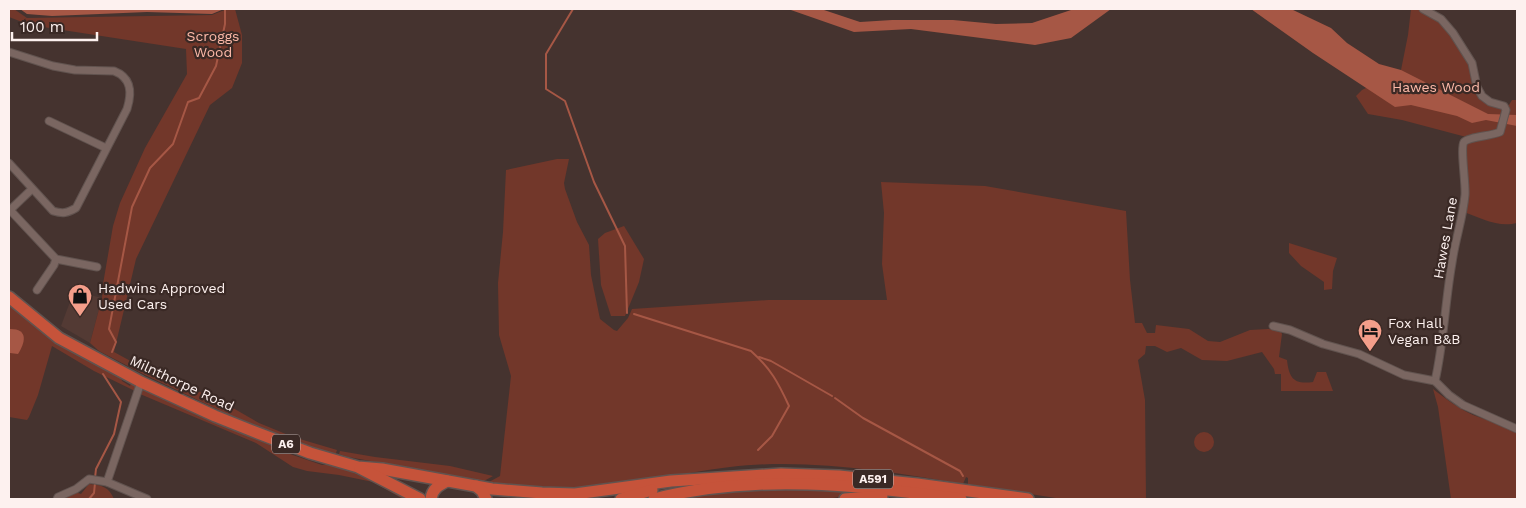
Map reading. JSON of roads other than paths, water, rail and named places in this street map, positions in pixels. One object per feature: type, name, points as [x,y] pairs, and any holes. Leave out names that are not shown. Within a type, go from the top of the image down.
[{"type":"highway","name":"Milnthorpe Road","points":[[9,297],[60,338],[141,382],[250,430],[310,453],[358,468],[420,499]]},
{"type":"highway","name":"Milnthorpe Road","points":[[358,468],[372,467],[476,486],[528,492],[575,494],[671,481],[717,478]]},
{"type":"highway","name":"A591","points":[[620,499],[667,486],[717,478],[781,474],[839,476],[1028,499]]},
{"type":"highway","points":[[431,499],[438,486],[447,481]]},
{"type":"highway","name":"A591","points":[[654,499],[728,486],[784,483],[846,486],[961,499]]},
{"type":"highway","points":[[476,486],[482,491],[486,499]]},
{"type":"highway","points":[[845,499],[875,496],[949,498]]},
{"type":"street","name":"Hawes Lane","points":[[1423,9],[1440,19],[1453,33],[1472,63],[1477,87],[1482,96],[1490,102],[1504,106],[1506,110],[1500,132],[1491,136],[1470,138],[1464,141],[1462,148],[1466,186],[1464,212],[1456,237],[1435,381]]},
{"type":"street","points":[[9,52],[53,66],[75,70],[114,71],[128,82],[131,92],[127,109],[76,208],[68,213],[61,214],[53,211],[9,163]]},
{"type":"street","points":[[49,121],[106,148]]},
{"type":"street","points":[[32,189],[10,210],[56,259],[97,267]]},
{"type":"street","points":[[37,290],[56,259]]},
{"type":"street","points":[[1273,326],[1290,330],[1323,344],[1359,354],[1404,375],[1435,381],[1463,406],[1517,429]]},
{"type":"street","points":[[104,481],[141,382]]},
{"type":"street","points":[[57,499],[76,489],[89,479],[104,481],[147,499]]},
{"type":"waterway","points":[[112,352],[116,342],[109,329],[132,207],[150,168],[173,144],[188,102],[199,98],[216,66],[225,24],[225,9]]},
{"type":"waterway","points":[[573,9],[546,54],[546,89],[565,101],[594,182],[625,246],[627,313]]},
{"type":"waterway","points":[[634,314],[751,351],[764,364],[789,406],[772,436],[758,450]]},
{"type":"waterway","points":[[759,357],[771,361],[832,396]]},
{"type":"waterway","points":[[95,478],[96,469],[114,434],[121,402],[103,374]]},
{"type":"waterway","points":[[835,398],[863,418],[960,471],[963,476]]},
{"type":"waterway","points":[[89,499],[94,493],[95,483]]},
{"type":"place","name":"Hadwins Approved Used Cars","points":[[80,317]]},
{"type":"place","name":"Fox Hall Vegan B&B","points":[[1370,352]]},
{"type":"park label","name":"Scroggs Wood","points":[[213,44]]},
{"type":"park label","name":"Hawes Wood","points":[[1436,87]]}]
